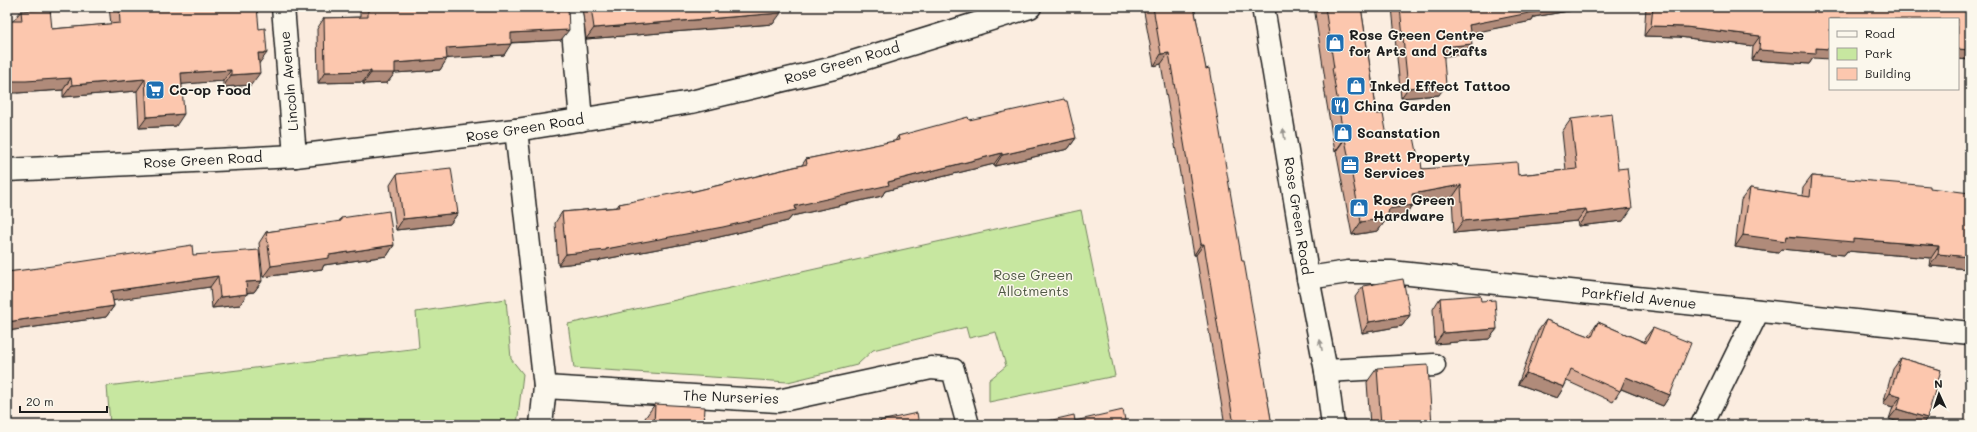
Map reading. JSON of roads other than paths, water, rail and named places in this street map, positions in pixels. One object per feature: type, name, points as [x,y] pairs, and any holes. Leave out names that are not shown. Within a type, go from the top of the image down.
[{"type":"street","name":"Lincoln Avenue","points":[[283,7],[295,156]]},
{"type":"street","points":[[571,7],[581,120]]},
{"type":"street","name":"Rose Green Road","points":[[7,170],[295,156],[516,130],[581,120],[691,102],[834,68],[1030,7]]},
{"type":"street","name":"Rose Green Road","points":[[1263,7],[1308,278],[1326,371],[1333,425]]},
{"type":"street","points":[[516,130],[544,387],[541,425]]},
{"type":"street","name":"Parkfield Avenue","points":[[1308,278],[1348,272],[1391,272],[1970,333]]},
{"type":"street","points":[[1702,425],[1758,311]]},
{"type":"street","points":[[1326,371],[1434,366]]},
{"type":"street","name":"The Nurseries","points":[[544,387],[778,401],[931,368],[953,370],[968,425]]},
{"type":"place","name":"Rose Green Centre for Arts and Crafts","points":[[1335,43]]},
{"type":"place","name":"Inked Effect Tattoo","points":[[1356,86]]},
{"type":"place","name":"Co-op Food","points":[[155,90]]},
{"type":"place","name":"China Garden","points":[[1340,106]]},
{"type":"place","name":"Scanstation","points":[[1343,133]]},
{"type":"place","name":"Brett Property Services","points":[[1350,165]]},
{"type":"place","name":"Rose Green Hardware","points":[[1359,208]]},
{"type":"park label","name":"Rose Green Allotments","points":[[1033,284]]}]
